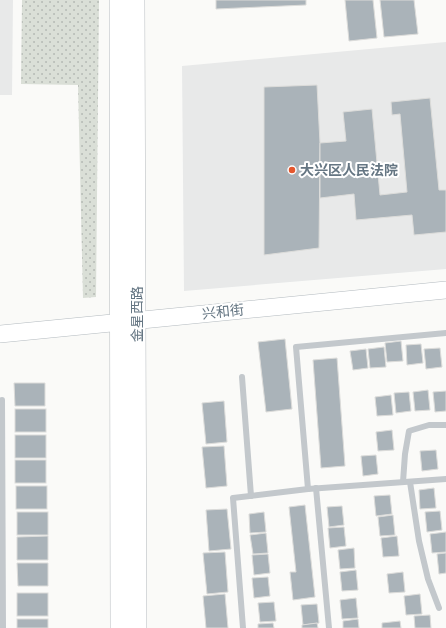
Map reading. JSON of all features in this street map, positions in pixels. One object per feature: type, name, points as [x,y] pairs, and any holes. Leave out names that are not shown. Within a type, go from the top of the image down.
[{"type":"main road","name":"金星西路","points":[[118,0],[138,628]]},
{"type":"main road","name":"金星西路","points":[[120,628],[135,0]]},
{"type":"street","name":"兴和街","points":[[0,334],[446,290]]},
{"type":"lane","points":[[308,489],[296,347],[446,333]]},
{"type":"lane","points":[[242,377],[251,496]]},
{"type":"lane","points":[[2,400],[1,589],[3,628]]},
{"type":"lane","points":[[439,608],[428,579],[418,541],[407,482],[405,454],[409,431],[429,424],[446,424]]},
{"type":"lane","points":[[243,628],[233,498],[316,488],[446,479]]},
{"type":"lane","points":[[316,488],[330,628]]},
{"type":"shaded area","points":[[0,0],[13,0],[12,95],[0,95]]},
{"type":"shaded area","points":[[22,0],[99,0],[96,297],[83,298],[78,85],[21,84]]},
{"type":"shaded area","name":"大兴区人民法院","points":[[446,42],[446,269],[184,291],[182,66]]},
{"type":"building","points":[[216,0],[306,0],[306,5],[216,9]]},
{"type":"building","points":[[345,0],[373,0],[377,38],[349,41]]},
{"type":"building","points":[[380,0],[414,0],[418,34],[384,37]]},
{"type":"building","name":"大兴区人民法院","points":[[317,85],[320,143],[319,248],[264,255],[264,87]]},
{"type":"building","points":[[430,98],[439,190],[446,190],[446,232],[414,235],[412,215],[356,220],[354,194],[320,198],[320,143],[346,141],[343,112],[372,109],[380,195],[407,192],[400,114],[392,115],[391,102]]},
{"type":"building","points":[[285,339],[292,409],[266,412],[258,342]]},
{"type":"building","points":[[401,341],[403,361],[387,362],[385,343]]},
{"type":"building","points":[[421,344],[423,363],[407,365],[406,345]]},
{"type":"building","points":[[384,347],[386,367],[370,368],[368,349]]},
{"type":"building","points":[[440,348],[442,367],[426,369],[424,349]]},
{"type":"building","points":[[366,349],[368,368],[353,370],[350,351]]},
{"type":"building","points":[[337,358],[345,466],[321,468],[313,360]]},
{"type":"building","points":[[14,383],[45,383],[45,406],[15,406]]},
{"type":"building","points":[[428,390],[430,410],[415,411],[413,392]]},
{"type":"building","points":[[446,391],[446,411],[435,412],[433,392]]},
{"type":"building","points":[[409,392],[411,411],[396,413],[394,393]]},
{"type":"building","points":[[391,395],[393,415],[377,416],[375,397]]},
{"type":"building","points":[[224,401],[227,442],[206,444],[202,403]]},
{"type":"building","points":[[15,409],[46,409],[46,432],[15,432]]},
{"type":"building","points":[[392,430],[394,450],[378,451],[376,432]]},
{"type":"building","points":[[15,435],[46,435],[46,458],[15,458]]},
{"type":"building","points":[[224,446],[227,486],[206,488],[202,447]]},
{"type":"building","points":[[436,450],[438,469],[422,471],[420,451]]},
{"type":"building","points":[[376,455],[378,474],[363,476],[361,456]]},
{"type":"building","points":[[15,460],[46,460],[46,483],[15,483]]},
{"type":"building","points":[[16,486],[47,486],[47,509],[16,509]]},
{"type":"building","points":[[434,488],[436,508],[420,509],[419,490]]},
{"type":"building","points":[[390,495],[392,514],[376,516],[374,496]]},
{"type":"building","points":[[305,505],[315,597],[293,600],[290,572],[296,572],[289,507]]},
{"type":"building","points":[[342,506],[344,525],[329,527],[327,507]]},
{"type":"building","points":[[227,509],[231,549],[209,551],[206,510]]},
{"type":"building","points":[[440,511],[442,530],[427,532],[425,512]]},
{"type":"building","points":[[17,512],[48,512],[48,535],[17,535]]},
{"type":"building","points":[[264,512],[266,532],[250,533],[249,514]]},
{"type":"building","points":[[393,515],[395,535],[380,536],[378,517]]},
{"type":"building","points":[[344,527],[346,546],[330,548],[328,528]]},
{"type":"building","points":[[446,532],[446,552],[432,553],[430,534]]},
{"type":"building","points":[[266,533],[268,553],[253,554],[250,535]]},
{"type":"building","points":[[48,536],[48,560],[17,560],[17,537]]},
{"type":"building","points":[[397,536],[399,556],[383,557],[381,538]]},
{"type":"building","points":[[354,548],[355,568],[340,569],[338,550]]},
{"type":"building","points":[[225,552],[228,592],[207,594],[203,553]]},
{"type":"building","points":[[446,553],[446,573],[439,574],[437,554]]},
{"type":"building","points":[[268,554],[270,573],[254,575],[252,555]]},
{"type":"building","points":[[17,563],[48,563],[48,586],[18,586]]},
{"type":"building","points":[[356,570],[358,590],[342,591],[340,572]]},
{"type":"building","points":[[403,572],[405,592],[389,593],[387,574]]},
{"type":"building","points":[[268,577],[270,596],[254,598],[252,578]]},
{"type":"building","points":[[17,593],[48,593],[48,616],[17,616]]},
{"type":"building","points":[[225,594],[228,628],[206,628],[203,596]]},
{"type":"building","points":[[420,594],[422,614],[406,615],[404,596]]},
{"type":"building","points":[[356,598],[358,618],[342,619],[340,600]]},
{"type":"building","points":[[274,602],[276,621],[260,622],[258,603]]},
{"type":"building","points":[[317,604],[319,623],[303,625],[301,605]]},
{"type":"building","points":[[430,615],[431,628],[415,628],[414,616]]},
{"type":"building","points":[[17,619],[48,619],[48,628],[17,628]]},
{"type":"building","points":[[358,619],[359,628],[343,628],[343,621]]},
{"type":"building","points":[[400,621],[401,628],[382,628],[382,623]]},
{"type":"building","points":[[273,623],[274,628],[258,628],[258,624]]},
{"type":"building","points":[[317,623],[318,628],[302,628],[302,625]]},
{"type":"place","name":"大兴区人民法院","points":[[292,170]]}]
